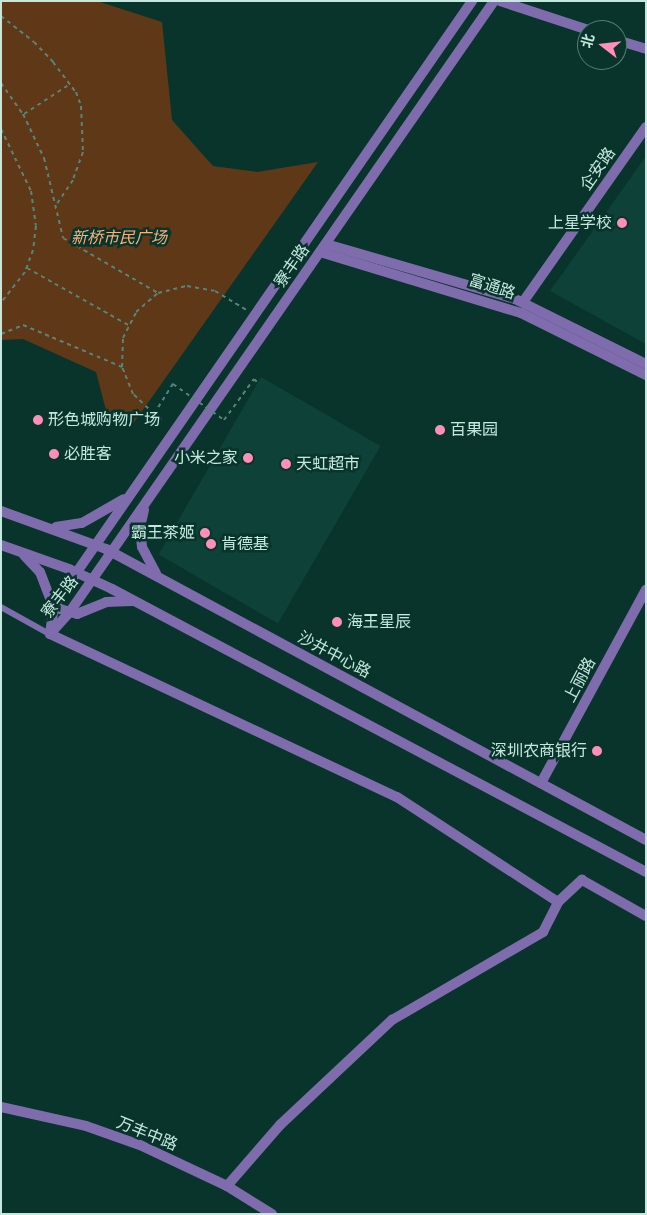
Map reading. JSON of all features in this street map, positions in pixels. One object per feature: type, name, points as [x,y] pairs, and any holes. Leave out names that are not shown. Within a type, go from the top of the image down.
[{"type":"street","name":"寮丰路","points":[[50,634],[54,605],[472,1]]},
{"type":"street","name":"寮丰路","points":[[50,634],[69,613],[93,579],[494,1]]},
{"type":"street","points":[[500,1],[577,26]]},
{"type":"street","points":[[627,43],[646,49]]},
{"type":"street","name":"企安路","points":[[523,302],[646,127]]},
{"type":"street","name":"富通路","points":[[323,248],[460,281],[523,302],[646,364]]},
{"type":"street","name":"富通路","points":[[323,248],[520,313],[646,375]]},
{"type":"street","points":[[48,526],[73,526],[91,519],[133,492]]},
{"type":"street","points":[[148,499],[140,528],[142,547],[149,565],[163,579]]},
{"type":"street","name":"沙井中心路","points":[[1,511],[96,544],[646,840]]},
{"type":"street","points":[[1,545],[93,579],[646,872]]},
{"type":"street","points":[[19,551],[40,572],[54,605],[69,613],[84,612],[106,602],[138,602]]},
{"type":"street","name":"上丽路","points":[[541,784],[646,591]]},
{"type":"street","points":[[50,634],[397,797],[558,902]]},
{"type":"street","points":[[227,1186],[280,1126],[392,1020],[543,932],[558,902],[582,880],[646,916]]},
{"type":"street","name":"万丰中路","points":[[1,1107],[86,1126],[140,1145],[227,1186],[272,1214]]},
{"type":"lane","points":[[1,607],[50,634]]},
{"type":"path","points":[[1,16],[34,42],[76,92],[84,122],[83,152],[73,180],[56,205]]},
{"type":"path","points":[[1,83],[23,114],[44,158],[63,238],[158,293]]},
{"type":"path","points":[[23,114],[70,84]]},
{"type":"path","points":[[1,129],[18,160],[34,203],[35,238],[27,268],[1,303]]},
{"type":"path","points":[[27,268],[128,325]]},
{"type":"path","points":[[162,419],[133,394],[122,367],[121,347],[128,325],[142,304],[158,293],[177,287],[206,288],[255,314]]},
{"type":"path","points":[[1,334],[23,325],[122,367]]},
{"type":"path","points":[[154,414],[173,384],[224,420],[254,380],[257,382]]},
{"type":"shaded area","name":"上星学校","points":[[646,156],[646,344],[550,291]]},
{"type":"shaded area","points":[[261,377],[381,446],[278,624],[159,555]]},
{"type":"green space","name":"新桥市民广场","points":[[1,1],[97,1],[162,22],[172,120],[213,166],[257,172],[318,162],[133,424],[106,410],[96,372],[23,339],[1,340]]},
{"type":"place","name":"上星学校","points":[[622,223]]},
{"type":"place","name":"形色城购物广场","points":[[38,420]]},
{"type":"place","name":"百果园","points":[[440,430]]},
{"type":"place","name":"必胜客","points":[[54,454]]},
{"type":"place","name":"小米之家","points":[[248,458]]},
{"type":"place","name":"天虹超市","points":[[286,464]]},
{"type":"place","name":"霸王茶姬","points":[[205,533]]},
{"type":"place","name":"肯德基","points":[[211,544]]},
{"type":"place","name":"海王星辰","points":[[337,622]]},
{"type":"place","name":"深圳农商银行","points":[[597,751]]}]
